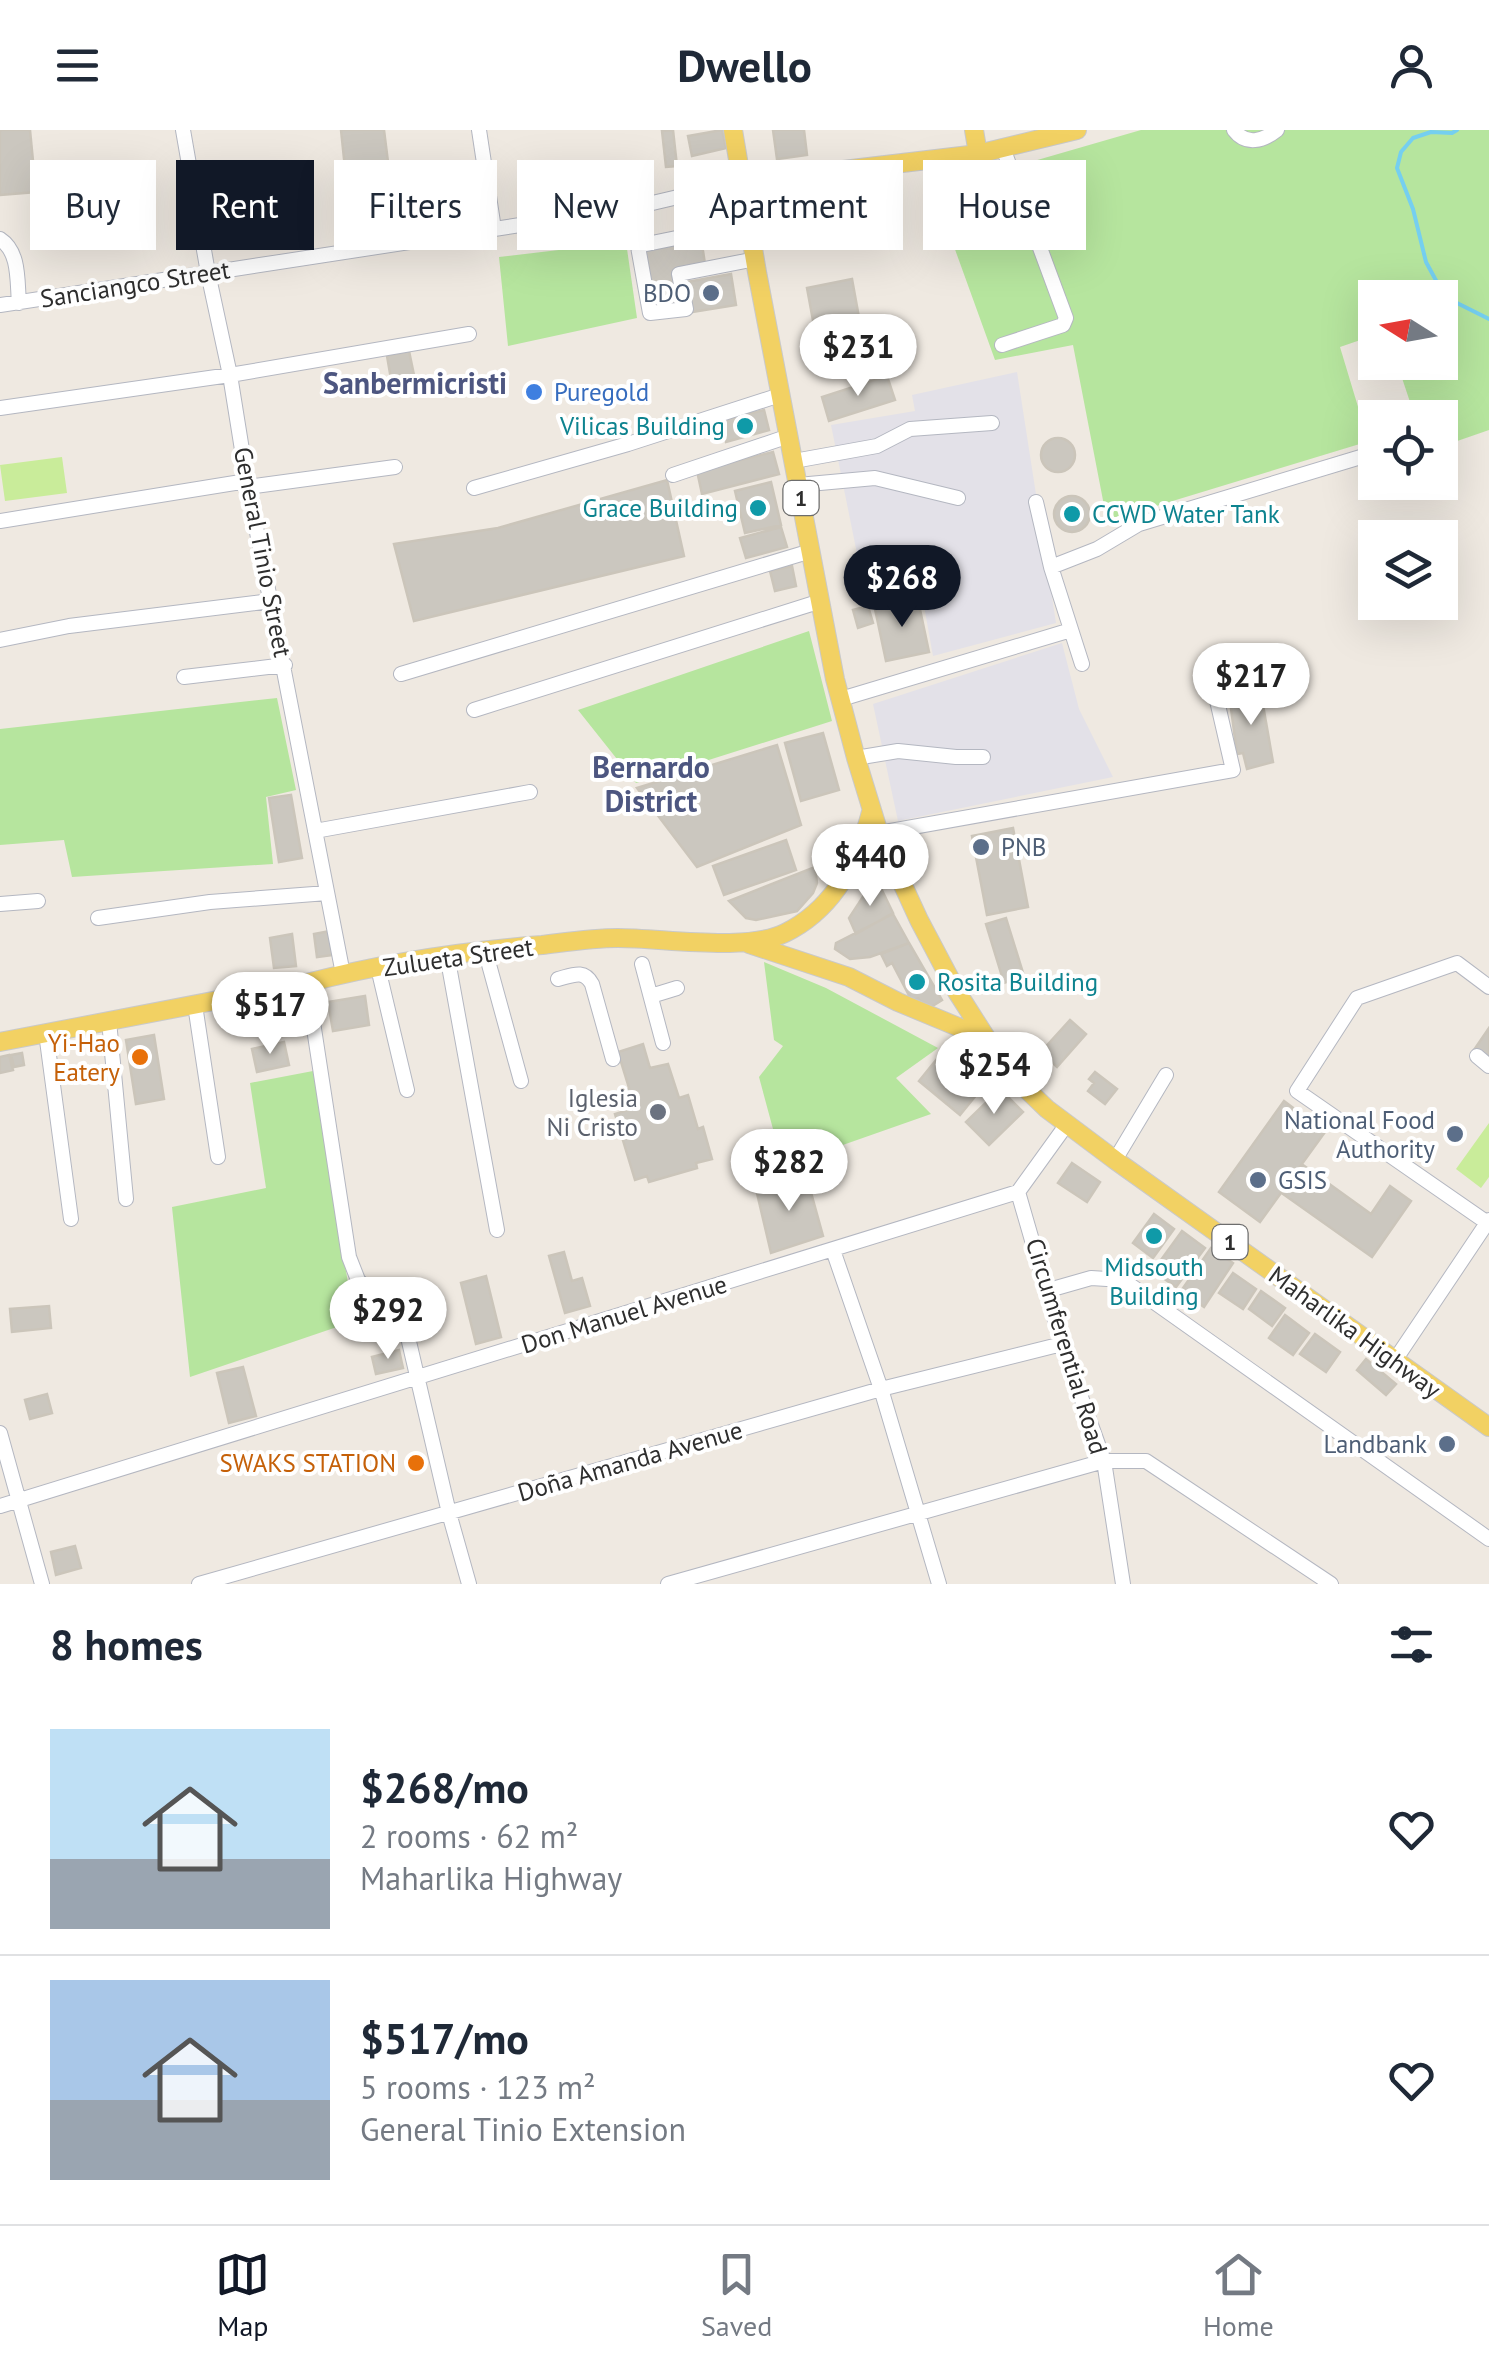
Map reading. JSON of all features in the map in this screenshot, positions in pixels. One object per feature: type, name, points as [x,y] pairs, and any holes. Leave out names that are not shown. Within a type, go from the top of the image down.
[{"type":"main road","name":"Maharlika Highway","points":[[734,130],[739,160]]},
{"type":"main road","points":[[974,130],[978,154]]},
{"type":"main road","points":[[903,163],[978,154],[1077,130]]},
{"type":"main road","name":"Maharlika Highway","points":[[755,250],[811,551],[856,758],[879,832],[956,992],[1001,1061],[1067,1124],[1489,1427]]},
{"type":"main road","name":"Zulueta Street","points":[[0,1042],[447,955],[617,938],[744,942],[769,939],[825,905],[852,869],[871,811]]},
{"type":"main road","name":"Zulueta Street","points":[[744,942],[849,977],[987,1039]]},
{"type":"street","name":"General Tinio Street","points":[[183,130],[344,974]]},
{"type":"street","points":[[478,130],[483,160]]},
{"type":"street","points":[[1234,130],[1250,141],[1266,139],[1277,130]]},
{"type":"street","points":[[1002,345],[1063,325],[1066,318],[1003,148]]},
{"type":"street","points":[[0,239],[11,247],[15,258],[19,303]]},
{"type":"street","name":"Sanciangco Street","points":[[0,306],[354,250]]},
{"type":"street","points":[[638,250],[650,313],[686,308],[679,274],[756,258]]},
{"type":"street","points":[[0,408],[230,375],[469,334]]},
{"type":"street","points":[[474,488],[780,395]]},
{"type":"street","points":[[794,461],[877,446],[910,429],[992,424]]},
{"type":"street","points":[[673,475],[789,436]]},
{"type":"street","points":[[1051,566],[1097,549],[1139,524],[1358,458]]},
{"type":"street","points":[[0,521],[248,484],[395,468]]},
{"type":"street","points":[[798,485],[875,478],[958,498]]},
{"type":"street","points":[[1036,502],[1051,566],[1082,664]]},
{"type":"street","points":[[401,674],[811,551]]},
{"type":"street","points":[[0,640],[68,626],[270,600]]},
{"type":"street","points":[[474,710],[821,601]]},
{"type":"street","points":[[841,699],[1071,630]]},
{"type":"street","points":[[184,677],[285,665]]},
{"type":"street","points":[[879,832],[1233,770],[1215,692]]},
{"type":"street","points":[[856,758],[898,751],[983,757]]},
{"type":"street","points":[[315,832],[530,792]]},
{"type":"street","points":[[98,918],[210,902],[327,893]]},
{"type":"street","points":[[0,904],[38,901]]},
{"type":"street","points":[[485,950],[521,1080]]},
{"type":"street","points":[[447,955],[497,1230]]},
{"type":"street","points":[[642,964],[663,1043]]},
{"type":"street","points":[[1395,1360],[1488,1222],[1297,1091],[1357,998],[1457,964],[1489,987]]},
{"type":"street","points":[[378,968],[407,1090]]},
{"type":"street","points":[[558,979],[588,976],[613,1059]]},
{"type":"street","points":[[308,983],[349,1256],[358,1280],[407,1332],[469,1584]]},
{"type":"street","points":[[651,996],[676,988]]},
{"type":"street","points":[[195,1004],[218,1157]]},
{"type":"street","points":[[109,1021],[126,1199]]},
{"type":"street","points":[[46,1033],[72,1219]]},
{"type":"street","points":[[1114,1160],[1166,1075]]},
{"type":"street","points":[[1018,1192],[1067,1124]]},
{"type":"street","name":"Don Manuel Avenue","points":[[0,1506],[1018,1192]]},
{"type":"street","name":"Circumferential Road","points":[[1018,1192],[1062,1344],[1104,1461],[1123,1584]]},
{"type":"street","points":[[833,1250],[881,1389],[939,1584]]},
{"type":"street","points":[[1049,1290],[1091,1278],[1122,1280],[1489,1539]]},
{"type":"street","name":"Doña Amanda Avenue","points":[[199,1584],[881,1389],[1062,1344]]},
{"type":"street","points":[[0,1433],[42,1584]]},
{"type":"street","points":[[668,1584],[1104,1461],[1146,1460],[1331,1584]]},
{"type":"shaded area","points":[[1017,372],[1056,623],[933,656],[921,589],[866,598],[831,425],[915,411],[912,395]]},
{"type":"shaded area","points":[[1062,643],[1079,709],[1113,777],[898,821],[873,704]]},
{"type":"green space","points":[[1141,130],[1489,130],[1489,430],[1458,441],[1458,400],[1409,400],[1403,380],[1458,380],[1458,280],[1358,280],[1358,341],[1340,347],[1358,407],[1358,445],[1107,521],[1073,345],[995,360],[955,250],[1086,250],[1086,160],[1037,160]]},
{"type":"green space","points":[[558,250],[627,250],[637,318],[508,346],[499,257]]},
{"type":"green space","points":[[62,457],[67,493],[5,501],[0,465]]},
{"type":"green space","points":[[809,631],[832,721],[636,783],[578,710]]},
{"type":"green space","points":[[277,698],[296,790],[266,797],[273,864],[72,877],[64,840],[0,845],[0,729]]},
{"type":"green space","points":[[764,962],[826,988],[938,1048],[896,1078],[931,1114],[783,1166],[759,1077],[783,1046],[774,1040]]},
{"type":"green space","points":[[313,1071],[348,1283],[378,1313],[190,1377],[172,1207],[266,1188],[250,1083]]},
{"type":"green space","points":[[1489,1123],[1489,1177],[1481,1188],[1456,1169]]},
{"type":"building","points":[[0,130],[30,130],[30,192],[0,195]]},
{"type":"building","points":[[341,130],[384,130],[388,160],[344,160]]},
{"type":"building","points":[[673,130],[674,166],[666,167],[662,131]]},
{"type":"building","points":[[722,130],[726,148],[692,156],[688,136]]},
{"type":"building","points":[[773,130],[804,130],[807,155],[777,159]]},
{"type":"building","points":[[674,243],[674,250],[703,250],[705,264],[674,270],[680,304],[651,309],[641,250],[654,250],[654,247]]},
{"type":"building","name":"BDO","points":[[731,274],[736,305],[692,312],[687,282]]},
{"type":"building","points":[[852,279],[864,345],[819,353],[807,288]]},
{"type":"building","points":[[409,351],[414,375],[391,379],[387,356]]},
{"type":"building","points":[[887,376],[895,400],[829,421],[822,397]]},
{"type":"building","name":"Vilicas Building","points":[[764,410],[769,430],[726,442],[720,421]]},
{"type":"building","name":"CCWD Water Tank","points":[[1058,438],[1070,443],[1075,455],[1070,467],[1058,472],[1046,467],[1041,455],[1046,443]]},
{"type":"building","points":[[773,452],[779,474],[702,494],[697,471]]},
{"type":"building","points":[[667,480],[684,556],[414,621],[394,544],[498,528]]},
{"type":"building","name":"Grace Building","points":[[771,482],[781,525],[745,533],[735,491]]},
{"type":"building","name":"CCWD Water Tank","points":[[1072,496],[1085,501],[1090,514],[1085,527],[1072,532],[1059,527],[1054,514],[1059,501]]},
{"type":"building","points":[[781,527],[787,547],[746,558],[740,538]]},
{"type":"building","points":[[792,566],[796,586],[775,591],[770,571]]},
{"type":"building","points":[[918,600],[929,652],[886,661],[875,609]]},
{"type":"building","points":[[868,606],[873,623],[858,628],[853,610]]},
{"type":"building","points":[[1260,688],[1273,762],[1247,769],[1243,753],[1237,754],[1229,693]]},
{"type":"building","points":[[823,733],[839,790],[801,801],[785,743]]},
{"type":"building","points":[[777,745],[801,825],[697,867],[637,788]]},
{"type":"building","points":[[291,795],[302,858],[279,862],[269,798]]},
{"type":"building","points":[[1013,828],[1028,907],[987,915],[972,836]]},
{"type":"building","points":[[786,840],[796,870],[724,895],[713,866]]},
{"type":"building","points":[[815,867],[817,883],[813,893],[797,911],[756,920],[746,918],[729,901]]},
{"type":"building","points":[[878,882],[893,913],[856,934],[849,918],[870,886]]},
{"type":"building","points":[[893,914],[909,943],[870,957],[850,959],[835,949],[836,943]]},
{"type":"building","points":[[1006,918],[1024,976],[1004,983],[986,924]]},
{"type":"building","points":[[330,931],[333,955],[317,957],[314,934]]},
{"type":"building","points":[[292,934],[296,966],[274,968],[270,938]]},
{"type":"building","name":"Rosita Building","points":[[909,943],[942,1000],[926,1010],[918,998],[912,1001],[892,963],[887,966],[881,954]]},
{"type":"building","points":[[365,996],[369,1025],[333,1031],[328,1002]]},
{"type":"building","points":[[289,1004],[296,1033],[277,1037],[271,1008]]},
{"type":"building","points":[[1070,1020],[1086,1034],[1057,1067],[1041,1052]]},
{"type":"building","points":[[1489,1028],[1489,1060],[1474,1050]]},
{"type":"building","points":[[154,1035],[164,1099],[136,1104],[126,1040]]},
{"type":"building","points":[[284,1042],[289,1065],[257,1072],[252,1049]]},
{"type":"building","name":"Iglesia Ni Cristo","points":[[643,1044],[650,1068],[668,1064],[679,1098],[688,1095],[712,1159],[696,1163],[697,1168],[649,1182],[647,1176],[635,1180],[615,1114],[628,1110],[623,1090],[629,1088],[618,1052]]},
{"type":"building","points":[[945,1049],[986,1083],[960,1115],[919,1081]]},
{"type":"building","points":[[22,1053],[24,1065],[14,1067],[11,1055]]},
{"type":"building","points":[[9,1055],[13,1070],[0,1073],[0,1057]]},
{"type":"building","points":[[1095,1072],[1117,1089],[1105,1104],[1088,1091],[1094,1083],[1089,1079]]},
{"type":"building","points":[[1000,1089],[1023,1112],[989,1145],[966,1122]]},
{"type":"building","points":[[1284,1101],[1325,1132],[1260,1222],[1219,1192]]},
{"type":"building","points":[[1072,1163],[1100,1182],[1087,1202],[1058,1183]]},
{"type":"building","points":[[1303,1165],[1371,1214],[1390,1186],[1411,1201],[1372,1257],[1283,1194]]},
{"type":"building","points":[[807,1178],[823,1236],[771,1253],[756,1189]]},
{"type":"building","name":"Midsouth Building","points":[[1154,1214],[1174,1229],[1153,1258],[1133,1243]]},
{"type":"building","points":[[1182,1231],[1205,1248],[1176,1287],[1153,1271]]},
{"type":"building","points":[[1211,1248],[1233,1263],[1204,1307],[1181,1291]]},
{"type":"building","points":[[564,1252],[572,1281],[582,1278],[590,1306],[565,1313],[549,1256]]},
{"type":"building","points":[[1233,1273],[1256,1289],[1243,1309],[1219,1293]]},
{"type":"building","points":[[486,1276],[501,1337],[476,1344],[461,1283]]},
{"type":"building","points":[[1261,1291],[1285,1308],[1272,1326],[1249,1309]]},
{"type":"building","points":[[49,1306],[51,1328],[12,1332],[10,1309]]},
{"type":"building","points":[[1285,1315],[1309,1333],[1293,1355],[1269,1338]]},
{"type":"building","points":[[1315,1334],[1340,1352],[1326,1372],[1300,1354]]},
{"type":"building","points":[[399,1350],[403,1368],[376,1374],[372,1357]]},
{"type":"building","points":[[1366,1359],[1396,1384],[1386,1395],[1357,1370]]},
{"type":"building","points":[[243,1367],[256,1416],[229,1423],[217,1373]]},
{"type":"building","points":[[47,1394],[52,1413],[30,1419],[25,1400]]},
{"type":"building","points":[[75,1546],[81,1568],[56,1575],[51,1552]]},
{"type":"waterway","points":[[1457,130],[1413,138],[1401,152],[1397,168],[1413,209],[1426,262],[1445,297],[1489,319]]},
{"type":"place","name":"BDO","points":[[711,293]]},
{"type":"place","name":"Puregold","points":[[534,392]]},
{"type":"place","name":"Vilicas Building","points":[[745,426]]},
{"type":"place","name":"Grace Building","points":[[758,508]]},
{"type":"place","name":"CCWD Water Tank","points":[[1072,514]]},
{"type":"place","name":"PNB","points":[[981,847]]},
{"type":"place","name":"Rosita Building","points":[[917,982]]},
{"type":"place","name":"Yi-Hao Eatery","points":[[140,1057]]},
{"type":"place","name":"Iglesia Ni Cristo","points":[[658,1112]]},
{"type":"place","name":"National Food Authority","points":[[1455,1134]]},
{"type":"place","name":"GSIS","points":[[1258,1180]]},
{"type":"place","name":"Midsouth Building","points":[[1154,1236]]},
{"type":"place","name":"Landbank","points":[[1447,1444]]},
{"type":"place","name":"SWAKS STATION","points":[[416,1463]]},
{"type":"district","name":"Sanbermicristi","points":[[415,384]]},
{"type":"district","name":"Bernardo District","points":[[651,785]]}]
